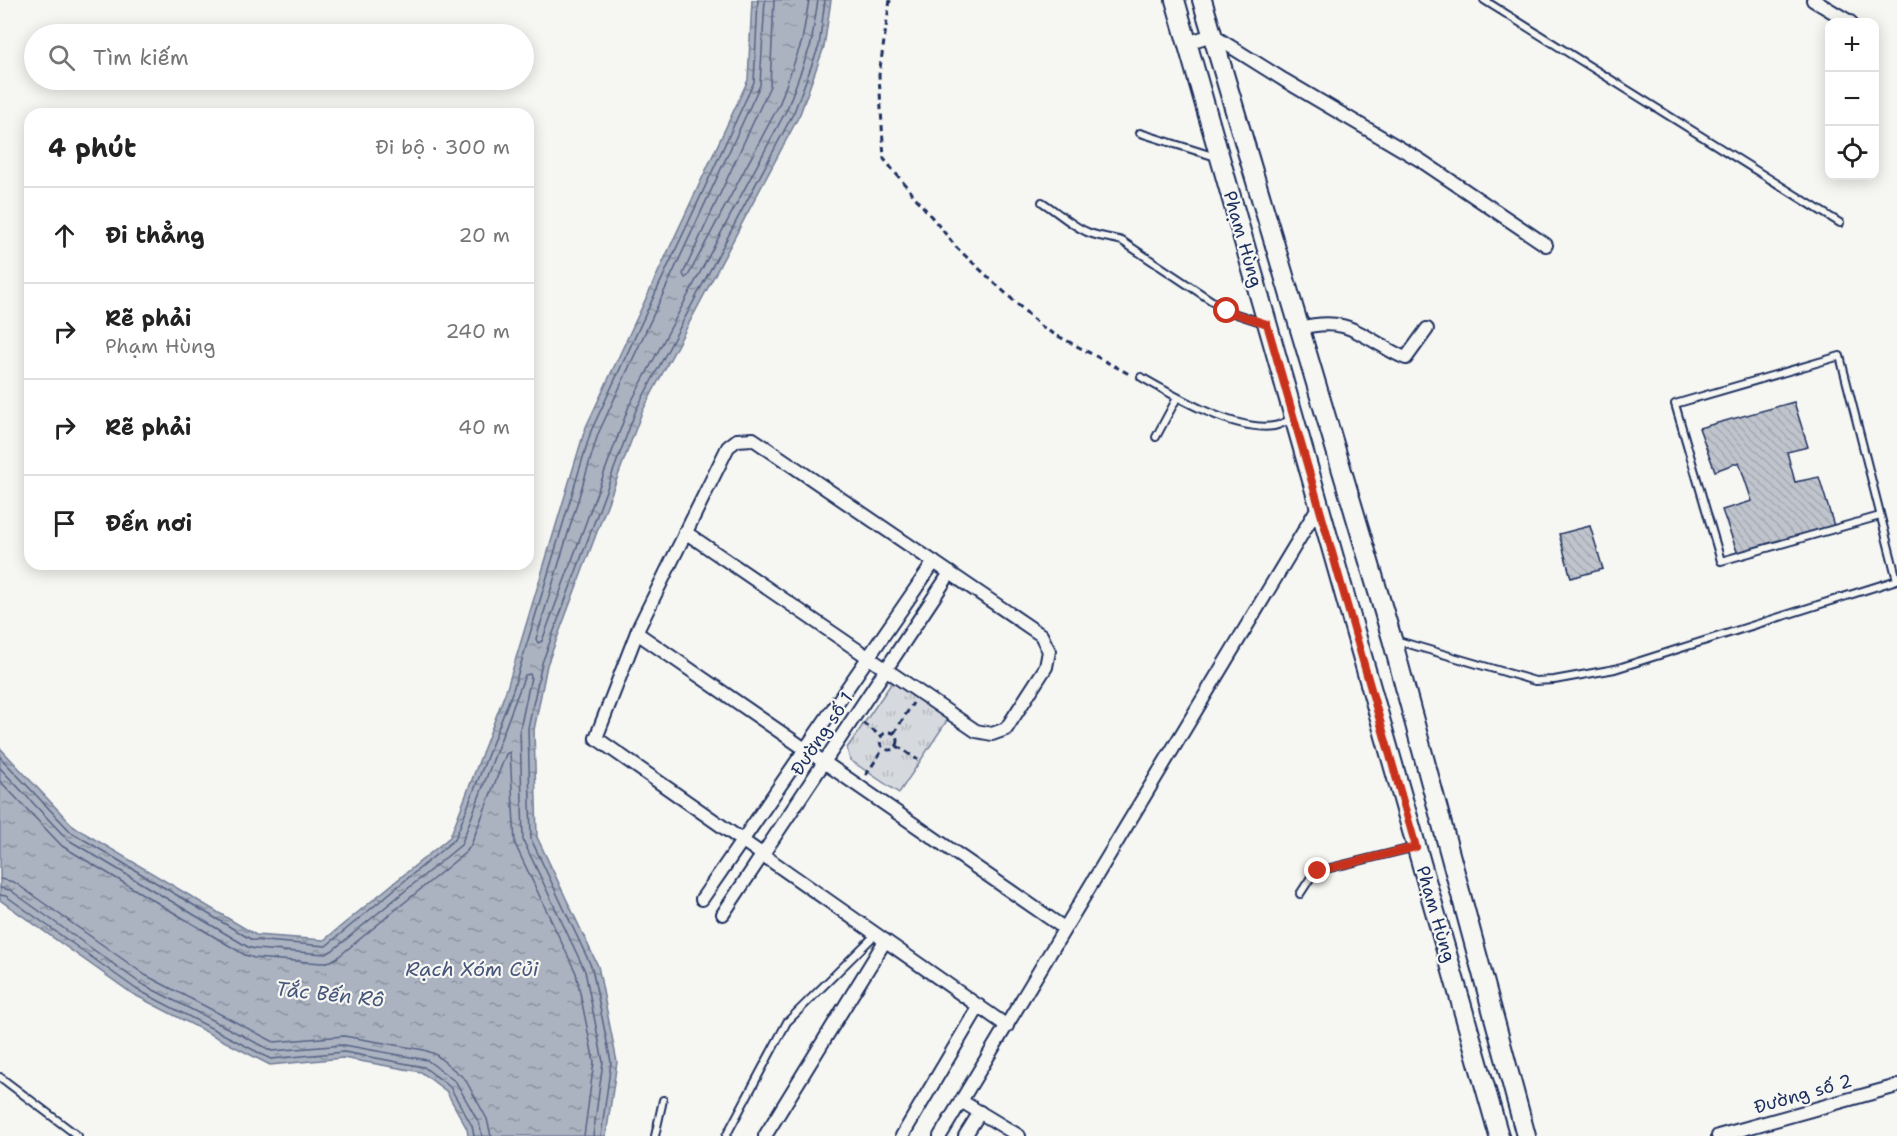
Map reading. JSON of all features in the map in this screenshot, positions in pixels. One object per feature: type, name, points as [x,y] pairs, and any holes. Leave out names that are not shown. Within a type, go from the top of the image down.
[{"type":"main road","name":"Phạm Hùng","points":[[1175,0],[1499,1136]]},
{"type":"main road","name":"Phạm Hùng","points":[[1202,0],[1392,639],[1526,1136]]},
{"type":"street","points":[[1813,0],[1843,18]]},
{"type":"street","points":[[1187,43],[1212,35],[1420,160],[1546,245]]},
{"type":"street","points":[[1299,328],[1320,323],[1343,326],[1355,330],[1406,358],[1427,329]]},
{"type":"street","points":[[685,532],[976,731],[992,734],[1006,729],[1046,667],[1049,651],[1041,635],[753,439],[737,440],[728,447],[685,532],[637,633],[596,738],[1007,1026]]},
{"type":"street","points":[[940,1136],[1320,504]]},
{"type":"street","points":[[702,899],[934,562]]},
{"type":"street","name":"Đường số 1","points":[[723,914],[950,573]]},
{"type":"street","points":[[637,633],[1064,928]]},
{"type":"street","points":[[765,1136],[880,937]]},
{"type":"street","points":[[902,1136],[979,1006]]},
{"type":"street","name":"Đường số 2","points":[[1718,1136],[1897,1086]]},
{"type":"street","points":[[961,1101],[1019,1136]]},
{"type":"street","points":[[966,1136],[980,1112]]},
{"type":"lane","points":[[1484,0],[1840,223]]},
{"type":"lane","points":[[1140,133],[1220,158]]},
{"type":"lane","points":[[1042,202],[1086,232],[1122,242],[1227,311],[1267,324]]},
{"type":"lane","points":[[1392,639],[1535,681],[1554,680],[1615,669],[1897,581],[1839,356],[1676,404],[1721,561],[1880,516]]},
{"type":"lane","points":[[1140,377],[1178,398],[1241,423],[1274,426],[1295,418]]},
{"type":"lane","points":[[1156,437],[1178,398]]},
{"type":"lane","points":[[1300,894],[1313,874],[1318,871],[1416,847]]},
{"type":"lane","points":[[726,1136],[787,1022],[880,937]]},
{"type":"lane","points":[[0,1077],[78,1136]]},
{"type":"lane","points":[[655,1136],[663,1100]]},
{"type":"path","points":[[890,0],[879,75],[884,159],[957,248],[1043,328],[1133,376]]},
{"type":"path","points":[[894,733],[919,694]]},
{"type":"path","points":[[855,716],[881,736]]},
{"type":"path","points":[[881,736],[889,732],[894,733],[898,738],[897,746],[892,750],[883,749]]},
{"type":"path","points":[[881,736],[880,743],[883,749]]},
{"type":"path","points":[[897,746],[918,760]]},
{"type":"path","points":[[859,785],[883,749]]},
{"type":"green space","points":[[893,681],[954,710],[899,793],[850,760],[847,748]]},
{"type":"water","name":"Rạch Xóm Củi","points":[[752,0],[831,0],[824,47],[800,114],[642,412],[547,665],[534,730],[537,837],[598,966],[617,1062],[606,1136],[468,1136],[467,1129],[446,1091],[421,1072],[343,1058],[270,1065],[133,994],[0,900],[0,748],[74,827],[256,935],[324,940],[450,837],[507,688],[585,429],[748,80]]},
{"type":"building","points":[[1794,402],[1808,447],[1787,452],[1795,482],[1819,477],[1834,526],[1738,554],[1722,510],[1752,501],[1739,462],[1715,471],[1699,428]]},
{"type":"building","points":[[1590,526],[1603,569],[1571,578],[1559,534]]},
{"type":"route","points":[[1227,311],[1267,324],[1416,847],[1318,871]]},
{"type":"water label","name":"Tắc Bến Rô","points":[[330,994]]}]
